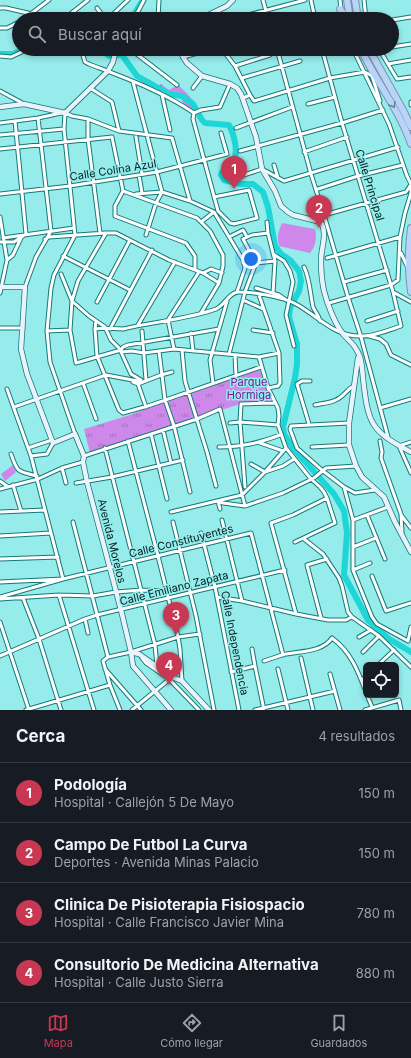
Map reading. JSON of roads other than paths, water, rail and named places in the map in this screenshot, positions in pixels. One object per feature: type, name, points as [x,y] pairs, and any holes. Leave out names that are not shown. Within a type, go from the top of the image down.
[{"type":"highway","points":[[347,0],[348,12]]},
{"type":"highway","points":[[355,0],[357,12]]},
{"type":"highway","points":[[364,56],[400,117],[411,144]]},
{"type":"highway","points":[[373,56],[411,127]]},
{"type":"highway","points":[[411,228],[408,245],[411,292]]},
{"type":"main road","points":[[215,12],[227,6],[233,0]]},
{"type":"main road","points":[[0,106],[24,104],[65,113],[108,71],[113,62],[114,56]]},
{"type":"main road","points":[[183,57],[192,68],[202,76],[230,84],[236,88],[243,98],[258,146],[262,169],[275,191],[281,206],[288,212],[324,223],[321,260],[324,290],[334,319],[343,334],[357,349],[359,354],[362,366],[365,396],[371,419],[377,430],[389,440],[411,452]]},
{"type":"main road","points":[[0,287],[25,287],[21,349],[27,374],[52,441],[75,434],[84,456]]},
{"type":"main road","points":[[359,354],[349,423],[349,445],[356,466],[362,477],[384,497],[411,552]]},
{"type":"main road","name":"Avenida Morelos","points":[[84,456],[83,462],[87,482],[121,610],[133,666],[170,710]]},
{"type":"main road","points":[[131,652],[139,654],[157,666],[170,678],[182,681],[209,710]]},
{"type":"street","points":[[34,12],[49,0]]},
{"type":"street","points":[[73,12],[88,0]]},
{"type":"street","points":[[119,0],[123,4]]},
{"type":"street","points":[[114,12],[128,0]]},
{"type":"street","points":[[138,12],[144,0]]},
{"type":"street","points":[[158,12],[159,0]]},
{"type":"street","points":[[263,0],[266,11]]},
{"type":"street","points":[[262,12],[305,0]]},
{"type":"street","points":[[311,0],[314,12]]},
{"type":"street","points":[[340,0],[341,12]]},
{"type":"street","points":[[364,0],[365,12]]},
{"type":"street","points":[[0,8],[23,12]]},
{"type":"street","points":[[97,8],[100,12]]},
{"type":"street","points":[[399,19],[411,17]]},
{"type":"street","points":[[0,28],[6,28],[12,25]]},
{"type":"street","points":[[399,46],[411,44]]},
{"type":"street","points":[[0,56],[11,58],[15,56]]},
{"type":"street","points":[[84,56],[86,62],[162,95],[195,112]]},
{"type":"street","points":[[139,56],[177,85]]},
{"type":"street","points":[[228,56],[235,66],[254,101],[330,78],[364,72],[372,76],[383,111]]},
{"type":"street","points":[[235,66],[267,56]]},
{"type":"street","points":[[278,56],[304,152],[324,215],[324,223],[336,255],[361,337],[389,440]]},
{"type":"street","name":"Calle Principal","points":[[324,56],[342,123],[387,270],[401,326],[369,336]]},
{"type":"street","points":[[329,303],[391,285],[398,280],[400,237],[404,214],[411,194],[411,184],[403,165],[398,147],[383,111],[356,56]]},
{"type":"street","points":[[384,56],[397,79],[411,77]]},
{"type":"street","points":[[388,64],[411,60]]},
{"type":"street","points":[[242,78],[300,61]]},
{"type":"street","points":[[193,88],[202,76]]},
{"type":"street","points":[[133,82],[162,192],[156,203],[146,235]]},
{"type":"street","points":[[195,112],[220,107],[230,84]]},
{"type":"street","points":[[90,88],[112,102],[119,131]]},
{"type":"street","points":[[0,91],[24,104]]},
{"type":"street","points":[[162,95],[170,130]]},
{"type":"street","points":[[243,98],[250,95]]},
{"type":"street","points":[[308,104],[335,97]]},
{"type":"street","points":[[236,128],[292,107]]},
{"type":"street","points":[[240,151],[383,111]]},
{"type":"street","points":[[195,112],[193,119],[218,211],[217,217]]},
{"type":"street","points":[[65,113],[64,129],[75,235],[54,275],[51,288],[47,331],[50,362],[75,434]]},
{"type":"street","points":[[0,123],[65,113],[88,119],[119,131],[172,138],[190,201]]},
{"type":"street","points":[[25,287],[36,257],[51,231],[38,118]]},
{"type":"street","points":[[88,119],[88,139],[100,233]]},
{"type":"street","points":[[15,121],[26,234]]},
{"type":"street","points":[[0,135],[64,129]]},
{"type":"street","name":"Calle Colina Azul","points":[[0,194],[70,186],[181,167],[227,154],[221,133]]},
{"type":"street","points":[[0,149],[112,137],[123,191],[114,206],[115,216],[186,243],[195,256],[197,271],[168,320],[174,349]]},
{"type":"street","points":[[136,137],[142,193]]},
{"type":"street","points":[[304,152],[347,137]]},
{"type":"street","points":[[230,177],[241,176],[262,169],[284,181],[398,147]]},
{"type":"street","points":[[274,165],[278,178]]},
{"type":"street","points":[[318,189],[358,176],[403,165]]},
{"type":"street","points":[[324,215],[406,192],[411,184]]},
{"type":"street","points":[[214,197],[249,190],[257,218],[234,224],[230,223],[218,211]]},
{"type":"street","points":[[123,191],[197,218],[210,231],[222,255],[222,273],[219,283],[201,313]]},
{"type":"street","points":[[61,274],[72,301],[96,321],[110,329],[123,329],[201,313],[218,308],[228,300],[234,292],[236,292],[245,268],[243,260],[214,212],[190,201],[162,192],[134,194]]},
{"type":"street","points":[[200,222],[214,212]]},
{"type":"street","points":[[0,217],[7,260],[0,287],[0,293]]},
{"type":"street","points":[[267,222],[268,233],[275,261],[273,293]]},
{"type":"street","points":[[3,238],[74,228]]},
{"type":"street","points":[[229,237],[243,230],[256,263],[245,292],[229,354]]},
{"type":"street","points":[[106,233],[78,281],[72,301],[70,330],[76,363],[97,356],[121,351],[144,353],[174,349],[259,357],[279,353]]},
{"type":"street","points":[[45,239],[49,237],[116,233],[219,283]]},
{"type":"street","points":[[245,238],[268,233]]},
{"type":"street","points":[[0,242],[14,242],[26,234]]},
{"type":"street","points":[[7,260],[12,255],[22,237]]},
{"type":"street","points":[[327,258],[400,237]]},
{"type":"street","points":[[97,302],[130,240]]},
{"type":"street","points":[[110,329],[152,250]]},
{"type":"street","points":[[400,250],[409,270]]},
{"type":"street","points":[[273,254],[284,261],[290,271],[293,282],[286,314],[294,346]]},
{"type":"street","points":[[63,256],[130,290]]},
{"type":"street","points":[[256,263],[275,261]]},
{"type":"street","points":[[138,325],[175,262]]},
{"type":"street","points":[[304,267],[308,275],[314,309],[319,316],[320,321]]},
{"type":"street","points":[[203,274],[211,269],[222,273]]},
{"type":"street","points":[[344,282],[387,270]]},
{"type":"street","points":[[256,288],[273,293],[289,301]]},
{"type":"street","points":[[236,292],[245,292],[298,304],[320,321],[343,334],[361,337],[369,336],[380,339],[386,344],[391,355],[411,365]]},
{"type":"street","points":[[393,292],[411,302]]},
{"type":"street","points":[[259,295],[279,353],[280,383],[278,386],[268,388]]},
{"type":"street","points":[[214,383],[210,369],[211,352],[228,300]]},
{"type":"street","points":[[244,300],[263,309]]},
{"type":"street","points":[[367,321],[398,311]]},
{"type":"street","points":[[96,321],[95,329],[97,356],[119,410],[123,413],[146,407],[188,391],[261,367]]},
{"type":"street","points":[[95,329],[105,327]]},
{"type":"street","points":[[105,327],[111,340],[121,351],[131,374],[145,381]]},
{"type":"street","points":[[0,328],[23,328]]},
{"type":"street","points":[[121,351],[123,347],[128,345],[219,329]]},
{"type":"street","points":[[47,331],[70,330]]},
{"type":"street","points":[[254,330],[273,333]]},
{"type":"street","points":[[142,331],[145,381]]},
{"type":"street","points":[[191,333],[193,351]]},
{"type":"street","points":[[359,354],[364,349]]},
{"type":"street","points":[[182,350],[185,382],[216,486]]},
{"type":"street","points":[[159,351],[164,400],[174,426],[190,492]]},
{"type":"street","points":[[235,355],[236,376]]},
{"type":"street","points":[[259,357],[268,388],[278,408],[278,425],[284,449],[320,487],[327,498],[335,523],[295,542]]},
{"type":"street","points":[[138,384],[172,372]]},
{"type":"street","points":[[14,407],[106,375],[145,381]]},
{"type":"street","points":[[145,381],[133,382],[138,384],[146,407]]},
{"type":"street","points":[[309,424],[297,384],[302,381],[310,381]]},
{"type":"street","points":[[83,383],[96,419]]},
{"type":"street","points":[[315,405],[335,401],[343,396],[349,388],[354,386]]},
{"type":"street","points":[[0,582],[63,579],[38,478],[7,389]]},
{"type":"street","points":[[380,408],[411,398]]},
{"type":"street","points":[[245,487],[240,422],[241,404],[275,402]]},
{"type":"street","points":[[84,456],[197,419],[220,409],[245,506]]},
{"type":"street","points":[[230,423],[240,422],[278,425]]},
{"type":"street","points":[[349,423],[309,424],[291,426],[290,428],[297,448],[321,472],[355,493],[376,490]]},
{"type":"street","points":[[163,430],[171,463]]},
{"type":"street","points":[[151,434],[167,499]]},
{"type":"street","points":[[219,447],[242,447],[260,443],[280,435]]},
{"type":"street","points":[[28,448],[52,441]]},
{"type":"street","points":[[31,456],[47,454],[52,441]]},
{"type":"street","points":[[128,441],[178,638],[182,681]]},
{"type":"street","points":[[380,441],[382,452],[381,458],[401,514],[411,528]]},
{"type":"street","points":[[411,442],[399,446],[411,473]]},
{"type":"street","points":[[260,443],[284,449]]},
{"type":"street","points":[[312,447],[349,445]]},
{"type":"street","points":[[105,448],[156,645],[157,666]]},
{"type":"street","points":[[172,512],[242,495],[265,472],[284,449]]},
{"type":"street","points":[[11,454],[15,465],[20,471],[38,478]]},
{"type":"street","points":[[251,464],[265,472],[282,466],[294,459]]},
{"type":"street","points":[[76,483],[160,467],[182,460]]},
{"type":"street","points":[[0,489],[38,478],[62,468],[83,462]]},
{"type":"street","points":[[218,501],[222,503],[245,506],[283,493],[312,478],[326,468],[356,466]]},
{"type":"street","points":[[62,468],[66,483]]},
{"type":"street","points":[[0,481],[7,486]]},
{"type":"street","points":[[14,485],[21,511]]},
{"type":"street","points":[[344,487],[353,520],[353,570],[372,617],[377,624],[408,641],[411,627]]},
{"type":"street","points":[[296,614],[271,523],[293,515],[327,498]]},
{"type":"street","points":[[218,501],[220,509]]},
{"type":"street","points":[[194,507],[195,512]]},
{"type":"street","points":[[353,520],[388,507]]},
{"type":"street","points":[[0,512],[45,510]]},
{"type":"street","points":[[401,514],[402,535]]},
{"type":"street","points":[[367,515],[385,559]]},
{"type":"street","points":[[222,520],[242,600]]},
{"type":"street","points":[[73,522],[108,657]]},
{"type":"street","points":[[173,522],[200,634],[214,710]]},
{"type":"street","points":[[0,536],[52,533]]},
{"type":"street","name":"Calle Independencia","points":[[201,533],[215,587],[239,710]]},
{"type":"street","name":"Calle Constituyentes","points":[[0,598],[63,579],[251,533],[262,575]]},
{"type":"street","points":[[353,548],[376,538]]},
{"type":"street","points":[[304,539],[319,550],[327,559],[342,586],[346,607],[352,617],[379,636],[411,667]]},
{"type":"street","points":[[0,559],[58,557]]},
{"type":"street","points":[[321,618],[307,565],[327,559]]},
{"type":"street","points":[[353,570],[370,563]]},
{"type":"street","name":"Calle Emiliano Zapata","points":[[0,656],[97,615],[285,570]]},
{"type":"street","points":[[262,575],[283,655]]},
{"type":"street","points":[[372,576],[386,611],[411,603]]},
{"type":"street","points":[[0,598],[59,595],[93,596],[142,590],[167,591]]},
{"type":"street","points":[[59,595],[94,710]]},
{"type":"street","points":[[217,597],[242,600],[270,608],[328,620],[346,620],[352,617]]},
{"type":"street","points":[[23,598],[61,710]]},
{"type":"street","points":[[85,619],[88,633]]},
{"type":"street","points":[[0,622],[11,651],[28,710],[110,685]]},
{"type":"street","points":[[359,637],[371,630]]},
{"type":"street","points":[[120,710],[104,667],[103,662],[108,657],[178,638],[200,634]]},
{"type":"street","points":[[363,652],[379,636]]},
{"type":"street","points":[[264,661],[283,655],[305,652],[324,646],[329,643],[332,638],[340,644],[351,657],[363,683]]},
{"type":"street","points":[[252,649],[254,666],[264,709]]},
{"type":"street","points":[[381,662],[394,650]]},
{"type":"street","points":[[139,654],[146,662],[170,678],[200,710],[205,706]]},
{"type":"street","points":[[301,658],[313,710]]},
{"type":"street","points":[[231,672],[254,666]]},
{"type":"street","points":[[104,667],[141,710]]},
{"type":"street","points":[[278,669],[288,710]]},
{"type":"street","points":[[330,674],[340,710]]},
{"type":"street","points":[[132,710],[170,678]]},
{"type":"street","points":[[255,710],[335,691]]},
{"type":"street","points":[[368,698],[372,707]]},
{"type":"street","points":[[365,710],[399,700],[401,710]]},
{"type":"street","points":[[376,706],[377,710]]},
{"type":"waterway","points":[[135,12],[143,0]]},
{"type":"waterway","points":[[0,54],[12,54]]},
{"type":"waterway","points":[[123,56],[137,76],[169,94],[182,96],[193,104],[205,123],[229,125],[233,133],[236,153],[233,162],[221,175],[224,180],[241,184],[253,184],[263,192],[268,207],[275,246],[281,254],[290,260],[299,271],[301,281],[299,291],[290,308],[289,317],[297,344],[297,364],[283,427],[284,434],[293,448],[334,494],[344,511],[347,533],[344,575],[368,620],[389,639],[411,652]]},
{"type":"place","name":"Podología","points":[[234,189]]},
{"type":"place","name":"Campo De Futbol La Curva","points":[[319,228]]},
{"type":"place","name":"Clinica De Pisioterapia Fisiospacio","points":[[176,635]]},
{"type":"place","name":"Consultorio De Medicina Alternativa","points":[[169,685]]},
{"type":"park label","name":"Parque Hormiga","points":[[249,388]]}]
